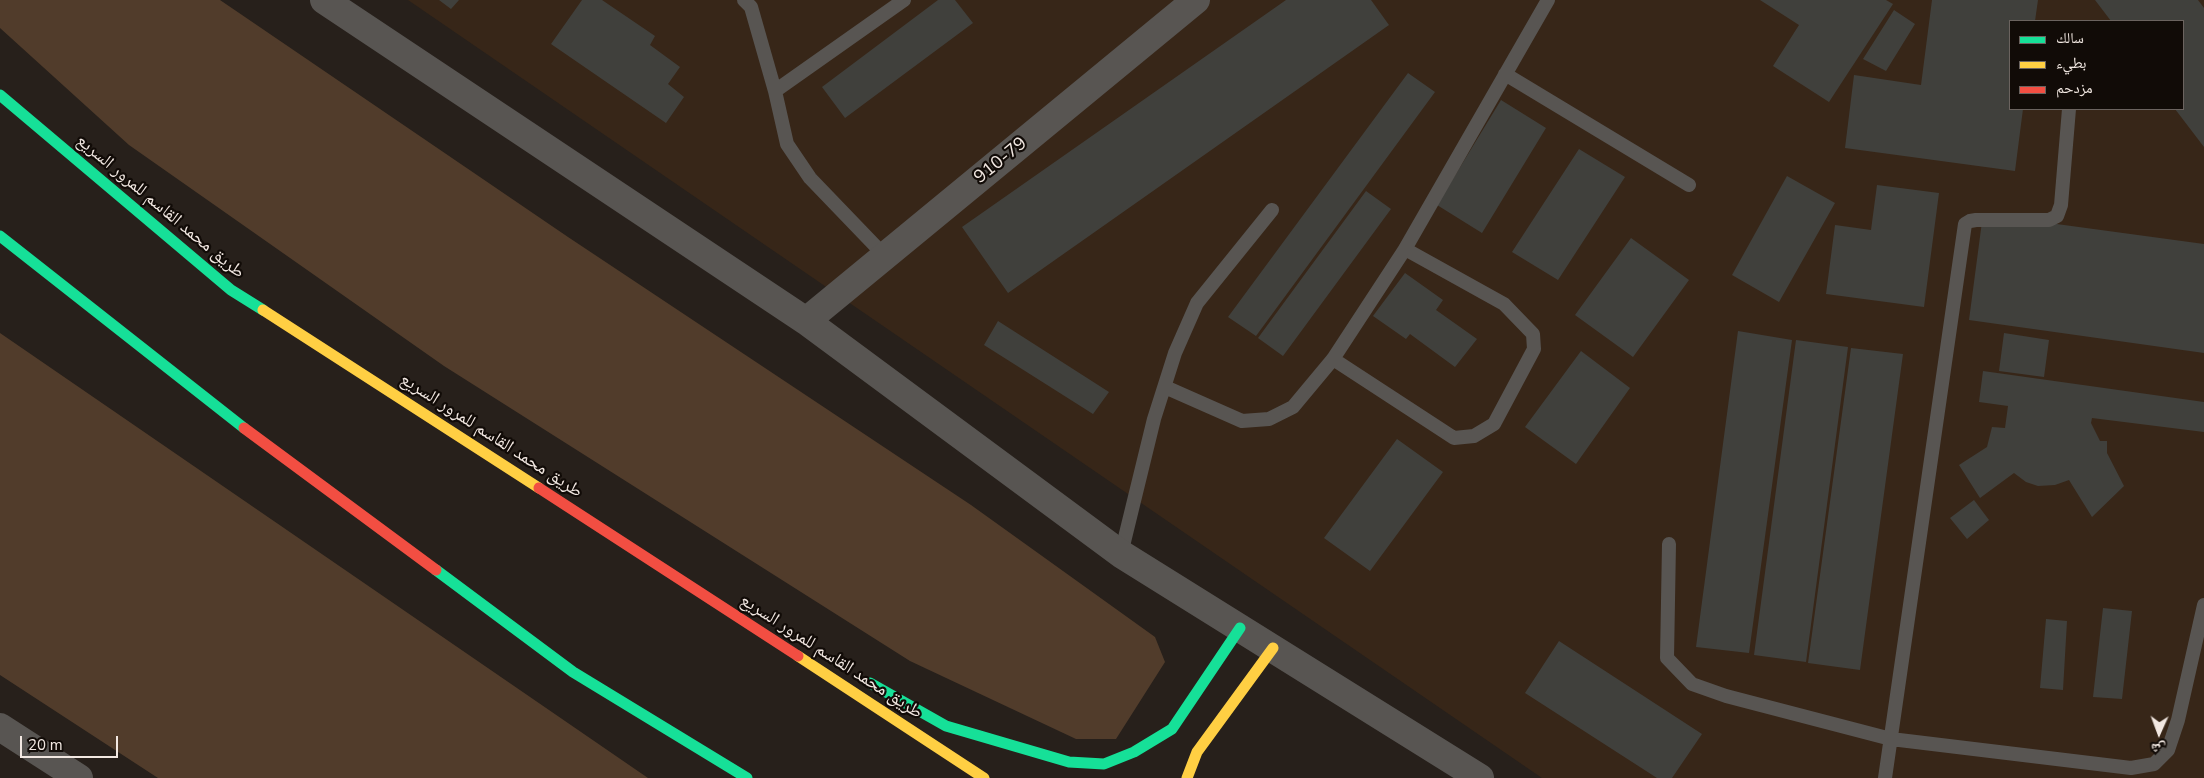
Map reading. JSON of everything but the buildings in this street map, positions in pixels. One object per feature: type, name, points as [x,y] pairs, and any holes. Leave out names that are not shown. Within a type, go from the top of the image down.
[{"type":"highway","name":"طريق محمد القاسم للمرور السريع","points":[[0,95],[231,290],[650,559],[984,778]]},
{"type":"highway","points":[[0,236],[238,424],[573,672],[747,778]]},
{"type":"highway","points":[[650,559],[806,647]]},
{"type":"highway","points":[[859,677],[946,726],[1069,762],[1104,764],[1134,752],[1172,729],[1240,628]]},
{"type":"highway","points":[[1187,778],[1197,752],[1273,648]]},
{"type":"street","points":[[324,0],[806,321],[1121,554],[1480,778]]},
{"type":"street","name":"910-79","points":[[806,321],[1196,0]]},
{"type":"street","points":[[0,727],[70,775]]},
{"type":"lane","points":[[744,0],[751,7],[775,92],[787,144],[805,172],[885,256]]},
{"type":"lane","points":[[775,92],[904,0]]},
{"type":"lane","points":[[1165,387],[1242,421],[1269,419],[1294,407],[1333,359],[1405,249],[1548,0]]},
{"type":"lane","points":[[1505,74],[1689,185]]},
{"type":"lane","points":[[1885,778],[1965,224],[1976,220],[2049,220],[2057,216],[2061,205],[2070,110]]},
{"type":"lane","points":[[1121,554],[1154,419],[1175,353],[1196,303],[1272,210]]},
{"type":"lane","points":[[1333,359],[1454,438],[1474,436],[1494,424],[1534,350],[1533,334],[1504,304],[1405,249]]},
{"type":"lane","points":[[1669,544],[1667,658],[1692,684],[1726,696],[1891,739],[2131,768],[2154,764],[2168,750],[2178,720],[2204,605]]},
{"type":"shaded area","points":[[0,0],[220,0],[568,237],[971,505],[1155,637],[1165,662],[1116,739],[1076,739],[910,661],[444,366],[129,145],[0,28]]},
{"type":"shaded area","points":[[408,0],[2204,0],[2204,778],[1542,778]]},
{"type":"shaded area","points":[[0,333],[648,778],[158,778],[0,675]]},
{"type":"traffic: fast","points":[[0,95],[231,290],[263,310]]},
{"type":"traffic: fast","points":[[0,236],[244,428]]},
{"type":"traffic: fast","points":[[436,570],[573,672],[747,778]]},
{"type":"traffic: fast","points":[[870,683],[946,726],[1069,762],[1104,764],[1134,752],[1172,729],[1240,628]]},
{"type":"traffic: slow","points":[[263,310],[539,488]]},
{"type":"traffic: slow","points":[[1187,778],[1197,752],[1273,648]]},
{"type":"traffic: slow","points":[[798,656],[984,778]]},
{"type":"traffic: jam","points":[[244,428],[436,570]]},
{"type":"traffic: jam","points":[[539,488],[798,656]]}]
